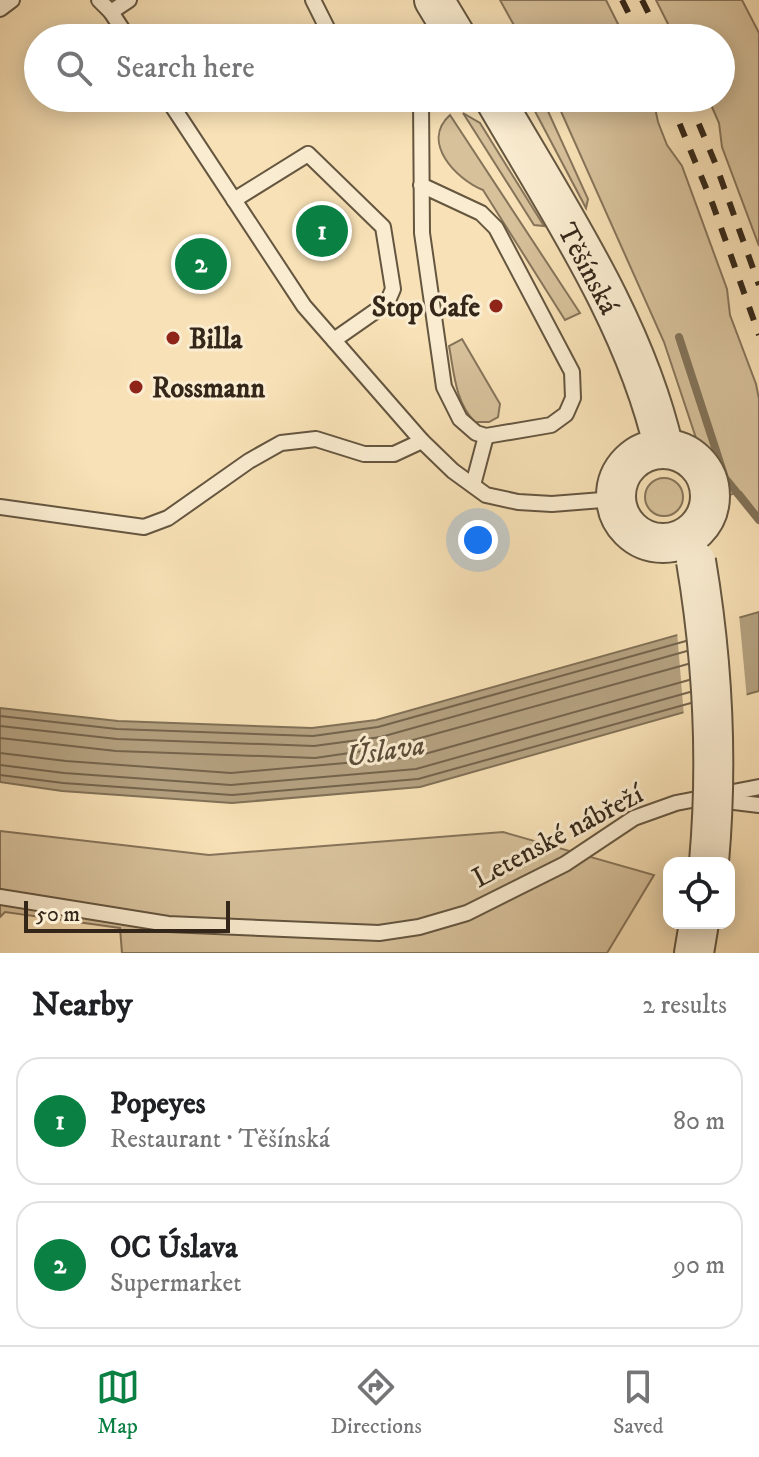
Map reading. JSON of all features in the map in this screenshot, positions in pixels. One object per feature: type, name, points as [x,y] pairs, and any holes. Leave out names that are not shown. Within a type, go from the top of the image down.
[{"type":"street","points":[[434,0],[449,24]]},
{"type":"street","name":"Těšínská","points":[[502,112],[617,319],[656,414],[664,449]]},
{"type":"street","points":[[693,548],[677,542],[648,542],[625,525],[615,499],[617,483],[623,469],[634,458],[648,451],[679,451],[692,458],[709,482],[708,512],[693,548],[711,661],[714,711],[709,857]]},
{"type":"street","points":[[694,953],[698,929]]},
{"type":"lane","points":[[0,9],[12,0]]},
{"type":"lane","points":[[99,0],[119,24]]},
{"type":"lane","points":[[111,12],[129,0]]},
{"type":"lane","points":[[313,0],[325,24]]},
{"type":"lane","points":[[176,112],[304,306],[422,441],[486,495],[518,502],[552,504],[615,499]]},
{"type":"lane","points":[[420,112],[421,185],[422,233],[444,387],[460,419],[476,433],[486,436],[551,425],[566,414],[573,398],[572,372],[496,228],[481,213],[421,185]]},
{"type":"lane","points":[[234,200],[308,154],[383,227],[393,289],[390,298],[334,340]]},
{"type":"lane","points":[[473,485],[486,436]]},
{"type":"lane","points":[[0,507],[144,527],[168,518],[249,461],[281,443],[316,439],[364,454],[394,454],[422,441]]},
{"type":"lane","name":"Letenské nábřeží","points":[[0,897],[168,924],[379,933],[419,927],[467,913],[565,864],[634,818],[676,803],[759,787]]},
{"type":"lane","points":[[706,798],[759,805]]},
{"type":"shaded area","points":[[500,0],[606,0],[618,24],[513,24]]},
{"type":"shaded area","points":[[656,0],[742,0],[759,33],[759,246],[722,147],[714,112],[735,112],[735,24],[668,24]]},
{"type":"shaded area","points":[[535,112],[548,112],[588,199],[586,208]]},
{"type":"shaded area","points":[[561,112],[656,112],[667,145],[682,166],[727,289],[730,315],[756,384],[759,399],[759,515],[741,492],[716,498],[664,342]]},
{"type":"shaded area","points":[[463,113],[480,123],[544,226],[534,225]]},
{"type":"shaded area","points":[[450,115],[580,313],[565,320],[483,190],[462,177],[445,158],[439,137]]},
{"type":"shaded area","points":[[462,339],[500,404],[498,417],[489,422],[475,422],[459,396],[449,346]]},
{"type":"shaded area","points":[[664,478],[677,484],[683,497],[677,510],[664,516],[651,510],[645,497],[651,484]]},
{"type":"shaded area","points":[[0,831],[209,855],[503,832],[654,875],[607,953],[122,953],[120,928],[5,912],[0,917]]},
{"type":"water","name":"Úslava","points":[[759,612],[759,691],[420,787],[232,803],[62,791],[0,782],[0,708],[118,721],[312,728],[376,720]]},
{"type":"pier","points":[[739,614],[747,699],[684,717],[677,631]]},
{"type":"waterway","points":[[679,337],[725,478],[759,520]]},
{"type":"railway","points":[[622,0],[634,24]]},
{"type":"railway","points":[[642,0],[654,24]]},
{"type":"railway","points":[[675,112],[713,205],[759,335]]},
{"type":"railway","points":[[694,112],[759,285]]},
{"type":"place","name":"Popeyes","points":[[322,231]]},
{"type":"place","name":"OC Úslava","points":[[201,264]]},
{"type":"place","name":"Stop Cafe","points":[[496,306]]},
{"type":"place","name":"Billa","points":[[173,338]]},
{"type":"place","name":"Rossmann","points":[[136,387]]}]
